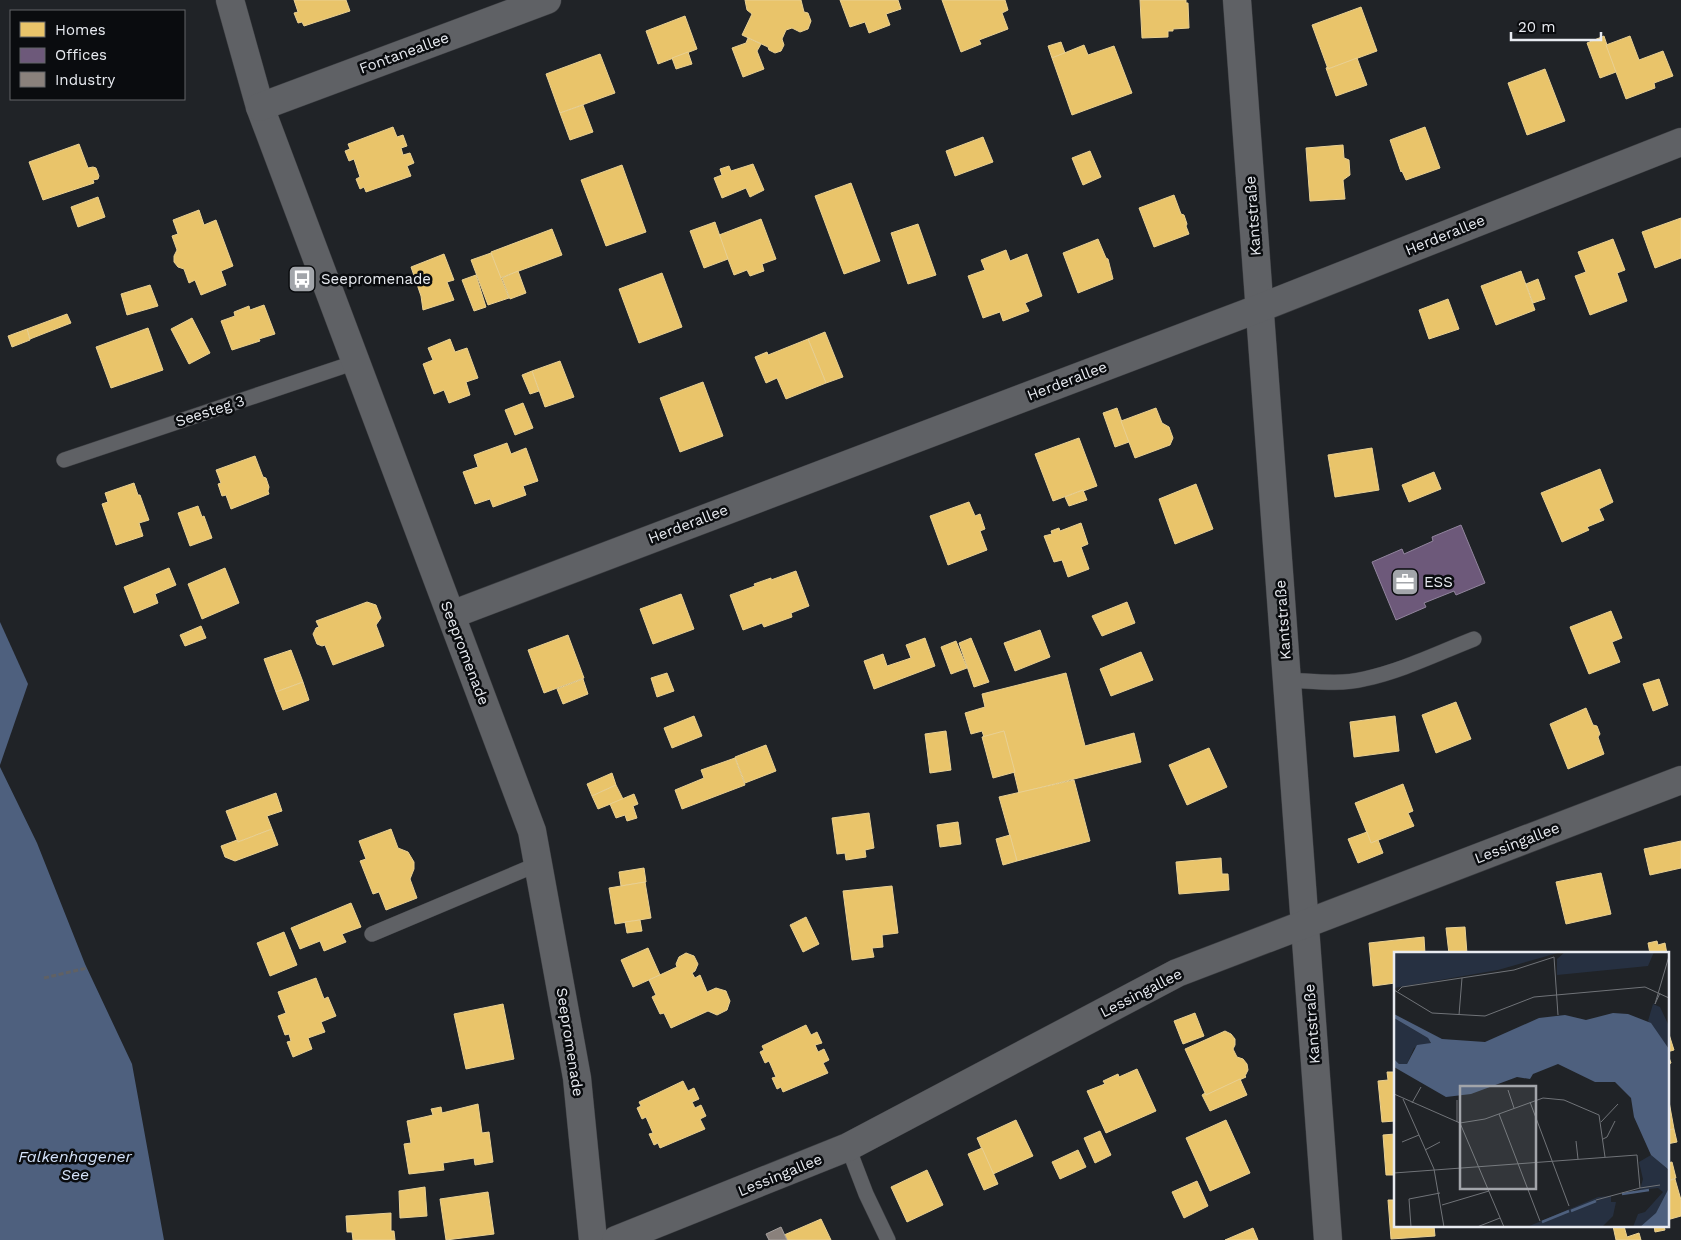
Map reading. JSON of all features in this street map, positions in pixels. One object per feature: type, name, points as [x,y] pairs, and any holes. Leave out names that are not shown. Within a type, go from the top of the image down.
[{"type":"street","name":"Seepromenade","points":[[230,0],[260,107],[532,831],[577,1078],[593,1240]]},
{"type":"street","name":"Fontaneallee","points":[[260,107],[547,0]]},
{"type":"street","name":"Kantstraße","points":[[1237,0],[1328,1240]]},
{"type":"street","name":"Herderallee","points":[[451,615],[1260,308],[1681,142]]},
{"type":"street","name":"Lessingallee","points":[[616,1240],[848,1147],[1177,973],[1681,780]]},
{"type":"lane","name":"Seesteg 3","points":[[64,460],[356,362]]},
{"type":"lane","points":[[1287,680],[1338,682],[1364,680],[1474,639]]},
{"type":"lane","points":[[372,934],[538,864]]},
{"type":"lane","points":[[848,1147],[866,1194],[888,1240]]},
{"type":"path","points":[[44,978],[87,968]]},
{"type":"water","points":[[0,622],[28,684],[0,765]]},
{"type":"water","name":"Falkenhagener See","points":[[0,767],[37,843],[85,964],[132,1064],[164,1240],[0,1240]]},
{"type":"building: Homes","points":[[294,0],[346,0],[350,11],[304,26],[302,22],[298,23],[294,13],[298,12]]},
{"type":"building: Homes","points":[[745,0],[801,0],[804,12],[808,13],[811,21],[808,29],[800,32],[792,28],[786,30],[782,39],[784,45],[781,51],[775,53],[769,50],[768,47],[742,35],[752,14],[747,10]]},
{"type":"building: Homes","points":[[840,0],[898,0],[901,9],[886,14],[890,25],[869,33],[865,22],[850,27]]},
{"type":"building: Homes","points":[[942,0],[1005,0],[1008,10],[1002,13],[1008,29],[979,40],[981,44],[961,52]]},
{"type":"building: Homes","points":[[1140,0],[1186,0],[1186,3],[1188,3],[1189,28],[1168,31],[1168,37],[1142,38]]},
{"type":"building: Homes","points":[[1361,7],[1377,51],[1328,69],[1312,25]]},
{"type":"building: Homes","points":[[685,16],[697,49],[658,64],[646,31]]},
{"type":"building: Homes","points":[[1604,36],[1616,72],[1600,78],[1587,43]]},
{"type":"building: Homes","points":[[1630,36],[1639,60],[1663,51],[1673,76],[1654,83],[1655,88],[1626,99],[1606,45]]},
{"type":"building: Homes","points":[[748,38],[761,44],[757,51],[764,69],[743,77],[732,48],[746,43]]},
{"type":"building: Homes","points":[[1061,42],[1065,53],[1052,58],[1048,46]]},
{"type":"building: Homes","points":[[1084,45],[1088,55],[1114,46],[1132,93],[1072,115],[1052,58]]},
{"type":"building: Homes","points":[[688,52],[692,64],[676,69],[672,58]]},
{"type":"building: Homes","points":[[600,54],[615,93],[560,113],[546,74]]},
{"type":"building: Homes","points":[[1357,58],[1367,85],[1336,96],[1326,68],[1328,67],[1328,69]]},
{"type":"building: Homes","points":[[1545,69],[1565,121],[1527,135],[1508,83]]},
{"type":"building: Homes","points":[[583,105],[593,132],[570,140],[560,113]]},
{"type":"building: Homes","points":[[393,127],[397,137],[403,135],[407,146],[401,148],[403,155],[410,153],[414,163],[407,166],[411,176],[366,192],[364,187],[360,189],[356,179],[360,177],[354,159],[349,161],[345,151],[350,149],[348,144]]},
{"type":"building: Homes","points":[[1425,127],[1440,168],[1406,180],[1401,172],[1390,140]]},
{"type":"building: Homes","points":[[983,137],[993,162],[955,176],[946,151]]},
{"type":"building: Homes","points":[[79,144],[88,168],[96,168],[99,176],[98,179],[93,180],[94,183],[43,200],[29,162]]},
{"type":"building: Homes","points":[[1343,145],[1344,158],[1349,160],[1350,175],[1343,180],[1345,199],[1310,201],[1306,148]]},
{"type":"building: Homes","points":[[1090,151],[1101,177],[1083,185],[1072,158]]},
{"type":"building: Homes","points":[[753,164],[764,190],[750,197],[746,188],[722,198],[714,178],[722,175],[720,169],[729,166],[731,171]]},
{"type":"building: Homes","points":[[622,165],[646,232],[606,246],[581,180]]},
{"type":"building: Homes","points":[[851,183],[880,261],[844,274],[815,196]]},
{"type":"building: Homes","points":[[1174,195],[1181,214],[1184,215],[1189,234],[1154,247],[1139,208]]},
{"type":"building: Homes","points":[[98,197],[105,217],[78,227],[71,207]]},
{"type":"building: Homes","points":[[199,210],[204,225],[216,220],[233,266],[221,271],[226,285],[201,295],[195,280],[189,283],[184,269],[178,267],[174,262],[177,250],[172,236],[178,234],[173,220]]},
{"type":"building: Homes","points":[[1681,218],[1681,258],[1655,268],[1642,232]]},
{"type":"building: Homes","points":[[761,219],[776,259],[762,264],[764,271],[750,276],[747,270],[734,275],[719,235]]},
{"type":"building: Homes","points":[[715,222],[728,259],[704,268],[690,231]]},
{"type":"building: Homes","points":[[918,224],[936,275],[908,284],[891,233]]},
{"type":"building: Homes","points":[[552,229],[562,255],[500,278],[491,252]]},
{"type":"building: Homes","points":[[1098,239],[1108,259],[1113,279],[1078,293],[1063,253]]},
{"type":"building: Homes","points":[[1613,239],[1625,270],[1617,273],[1627,301],[1590,315],[1575,276],[1586,272],[1578,252]]},
{"type":"building: Homes","points":[[1006,250],[1010,261],[1027,254],[1042,296],[1025,303],[1029,311],[1003,321],[1000,312],[983,318],[968,276],[985,270],[981,260]]},
{"type":"building: Homes","points":[[491,253],[509,298],[488,305],[471,260]]},
{"type":"building: Homes","points":[[444,254],[454,280],[447,282],[454,300],[423,310],[421,296],[411,267]]},
{"type":"building: Homes","points":[[518,271],[526,293],[510,299],[502,278]]},
{"type":"building: Homes","points":[[1521,271],[1535,310],[1496,325],[1481,286]]},
{"type":"building: Homes","points":[[662,273],[682,327],[639,343],[619,289]]},
{"type":"building: Homes","points":[[476,275],[486,307],[474,311],[462,280]]},
{"type":"building: Homes","points":[[1538,279],[1545,299],[1533,303],[1526,284]]},
{"type":"building: Homes","points":[[150,285],[158,306],[127,315],[121,294]]},
{"type":"building: Homes","points":[[1448,299],[1459,329],[1429,339],[1419,310]]},
{"type":"building: Homes","points":[[264,305],[275,334],[232,350],[221,321],[235,316],[234,312],[249,306],[250,310]]},
{"type":"building: Homes","points":[[67,314],[71,323],[30,339],[27,329]]},
{"type":"building: Homes","points":[[192,318],[210,353],[189,364],[171,329]]},
{"type":"building: Homes","points":[[148,328],[163,370],[111,388],[96,347]]},
{"type":"building: Homes","points":[[27,329],[30,340],[12,347],[8,336]]},
{"type":"building: Homes","points":[[825,332],[843,377],[826,383],[808,339]]},
{"type":"building: Homes","points":[[450,339],[455,352],[467,348],[478,378],[466,382],[470,395],[449,403],[444,390],[434,394],[423,364],[433,360],[428,348]]},
{"type":"building: Homes","points":[[808,339],[826,383],[786,399],[777,378],[766,383],[755,357],[767,352],[768,355]]},
{"type":"building: Homes","points":[[560,361],[574,397],[545,407],[532,371]]},
{"type":"building: Homes","points":[[532,371],[539,391],[530,394],[522,375]]},
{"type":"building: Homes","points":[[703,382],[723,436],[680,452],[660,398]]},
{"type":"building: Homes","points":[[523,403],[533,428],[515,435],[505,410]]},
{"type":"building: Homes","points":[[1117,408],[1129,442],[1115,447],[1103,413]]},
{"type":"building: Homes","points":[[1156,408],[1162,423],[1169,427],[1173,438],[1170,445],[1135,458],[1121,421]]},
{"type":"building: Homes","points":[[1079,438],[1097,486],[1053,501],[1035,454]]},
{"type":"building: Homes","points":[[507,443],[511,454],[526,448],[538,481],[523,486],[526,495],[493,507],[490,499],[475,504],[463,472],[478,467],[474,455]]},
{"type":"building: Homes","points":[[1372,448],[1379,490],[1335,497],[1328,455]]},
{"type":"building: Homes","points":[[255,456],[263,477],[266,478],[269,494],[231,509],[226,495],[222,496],[218,484],[221,483],[216,470]]},
{"type":"building: Homes","points":[[1600,469],[1613,502],[1599,509],[1604,520],[1587,527],[1589,530],[1562,542],[1541,493]]},
{"type":"building: Homes","points":[[1434,472],[1441,489],[1409,502],[1402,485]]},
{"type":"building: Homes","points":[[134,483],[149,520],[139,523],[143,536],[116,545],[102,504],[108,502],[105,493]]},
{"type":"building: Homes","points":[[1196,484],[1213,529],[1175,544],[1159,499]]},
{"type":"building: Homes","points":[[1083,490],[1087,500],[1069,506],[1065,497]]},
{"type":"building: Homes","points":[[969,502],[975,516],[980,514],[985,529],[980,531],[987,550],[948,565],[930,516]]},
{"type":"building: Homes","points":[[198,506],[212,538],[190,546],[178,513]]},
{"type":"building: Homes","points":[[1081,523],[1088,544],[1081,547],[1089,569],[1068,577],[1062,560],[1054,562],[1044,536],[1052,534],[1051,531],[1059,528],[1060,531]]},
{"type":"building: Homes","points":[[169,568],[176,585],[155,594],[158,603],[134,613],[124,587]]},
{"type":"building: Homes","points":[[225,568],[239,603],[202,619],[188,584]]},
{"type":"building: Homes","points":[[796,571],[809,606],[791,613],[792,617],[764,627],[762,623],[743,630],[730,595],[755,586],[754,584]]},
{"type":"building: Homes","points":[[681,594],[694,629],[653,644],[640,609]]},
{"type":"building: Homes","points":[[367,602],[376,605],[381,618],[376,625],[384,646],[333,665],[325,645],[317,644],[313,634],[316,628],[319,627],[316,621]]},
{"type":"building: Homes","points":[[1127,602],[1135,623],[1102,636],[1092,616]]},
{"type":"building: Homes","points":[[1611,611],[1622,638],[1612,642],[1620,662],[1589,674],[1570,627]]},
{"type":"building: Homes","points":[[201,626],[206,638],[185,646],[180,635]]},
{"type":"building: Homes","points":[[1040,630],[1050,657],[1015,671],[1004,643]]},
{"type":"building: Homes","points":[[568,635],[584,678],[544,693],[528,650]]},
{"type":"building: Homes","points":[[925,638],[935,666],[874,689],[864,661],[883,654],[887,666],[911,658],[906,645]]},
{"type":"building: Homes","points":[[971,638],[989,682],[974,687],[959,643]]},
{"type":"building: Homes","points":[[956,641],[967,668],[951,674],[941,647]]},
{"type":"building: Homes","points":[[291,650],[303,682],[276,692],[264,659]]},
{"type":"building: Homes","points":[[1141,652],[1153,680],[1111,696],[1100,669]]},
{"type":"building: Homes","points":[[667,673],[674,691],[657,697],[651,678]]},
{"type":"building: Homes","points":[[1066,673],[1085,746],[1134,733],[1141,762],[1019,793],[1004,731],[984,737],[982,731],[971,734],[965,713],[985,707],[982,694]]},
{"type":"building: Homes","points":[[583,679],[588,694],[563,704],[557,689]]},
{"type":"building: Homes","points":[[1659,679],[1668,705],[1653,711],[1643,684]]},
{"type":"building: Homes","points":[[303,682],[309,700],[283,710],[276,692]]},
{"type":"building: Homes","points":[[1456,702],[1471,739],[1436,753],[1422,715]]},
{"type":"building: Homes","points":[[1586,708],[1593,725],[1597,726],[1600,734],[1598,737],[1604,754],[1568,769],[1550,724]]},
{"type":"building: Homes","points":[[694,716],[702,736],[672,748],[664,728]]},
{"type":"building: Homes","points":[[1395,716],[1399,751],[1354,757],[1350,722]]},
{"type":"building: Homes","points":[[946,731],[951,770],[930,773],[925,734]]},
{"type":"building: Homes","points":[[1004,731],[1015,772],[993,778],[982,737]]},
{"type":"building: Homes","points":[[766,745],[776,771],[745,783],[735,757]]},
{"type":"building: Homes","points":[[1209,748],[1227,787],[1187,805],[1169,765]]},
{"type":"building: Homes","points":[[735,758],[745,785],[682,809],[675,790],[704,778],[701,770]]},
{"type":"building: Homes","points":[[612,773],[616,785],[592,796],[587,784]]},
{"type":"building: Homes","points":[[1074,780],[1090,841],[1017,861],[999,797]]},
{"type":"building: Homes","points":[[1403,784],[1413,811],[1408,813],[1414,826],[1371,843],[1355,803]]},
{"type":"building: Homes","points":[[616,785],[623,799],[598,809],[592,796]]},
{"type":"building: Homes","points":[[276,793],[282,811],[267,816],[272,829],[238,842],[226,811]]},
{"type":"building: Homes","points":[[634,794],[638,804],[633,806],[637,818],[627,821],[625,815],[616,818],[610,804]]},
{"type":"building: Homes","points":[[869,813],[874,848],[865,850],[866,857],[846,860],[845,853],[837,854],[832,818]]},
{"type":"building: Homes","points":[[958,822],[961,844],[940,847],[937,825]]},
{"type":"building: Homes","points":[[272,829],[278,845],[235,861],[225,857],[221,846],[237,840],[238,842]]},
{"type":"building: Homes","points":[[391,829],[398,848],[408,852],[414,862],[414,869],[410,879],[417,898],[386,910],[379,892],[373,894],[360,861],[366,859],[359,841]]},
{"type":"building: Homes","points":[[1367,832],[1371,843],[1378,840],[1383,853],[1358,863],[1348,839]]},
{"type":"building: Homes","points":[[1010,835],[1017,861],[1003,865],[996,839]]},
{"type":"building: Homes","points":[[1681,841],[1681,868],[1650,875],[1644,849]]},
{"type":"building: Homes","points":[[1221,858],[1222,874],[1228,874],[1229,890],[1179,894],[1176,862]]},
{"type":"building: Homes","points":[[644,868],[646,882],[621,886],[619,872]]},
{"type":"building: Homes","points":[[1601,873],[1611,914],[1566,924],[1556,882]]},
{"type":"building: Homes","points":[[645,882],[651,918],[615,924],[609,888]]},
{"type":"building: Homes","points":[[892,886],[898,933],[882,935],[883,947],[872,948],[874,957],[852,960],[843,891]]},
{"type":"building: Homes","points":[[351,903],[361,927],[342,934],[346,942],[324,951],[320,941],[300,949],[291,928]]},
{"type":"building: Homes","points":[[806,917],[819,944],[803,952],[790,925]]},
{"type":"building: Homes","points":[[640,920],[642,931],[627,933],[625,922]]},
{"type":"building: Homes","points":[[1465,927],[1467,952],[1449,952],[1446,928]]},
{"type":"building: Homes","points":[[284,932],[297,965],[270,976],[257,943]]},
{"type":"building: Homes","points":[[1424,937],[1425,952],[1394,952],[1394,983],[1373,986],[1369,943]]},
{"type":"building: Homes","points":[[1657,941],[1658,945],[1665,943],[1667,952],[1650,952],[1648,943]]},
{"type":"building: Homes","points":[[648,948],[660,975],[633,987],[621,960]]},
{"type":"building: Homes","points":[[686,953],[694,956],[698,964],[692,973],[695,978],[700,975],[707,992],[716,988],[726,991],[730,1001],[727,1010],[717,1015],[708,1011],[671,1028],[664,1013],[660,1014],[652,997],[656,995],[649,980],[677,967],[676,964],[679,957]]},
{"type":"building: Homes","points":[[316,978],[324,999],[328,997],[336,1016],[321,1022],[325,1032],[308,1038],[312,1049],[293,1057],[287,1042],[291,1041],[289,1034],[285,1035],[278,1016],[286,1013],[278,992]]},
{"type":"building: Homes","points":[[503,1004],[514,1059],[466,1069],[454,1014]]},
{"type":"building: Homes","points":[[1195,1013],[1204,1036],[1183,1044],[1174,1021]]},
{"type":"building: Homes","points":[[806,1025],[811,1035],[817,1032],[822,1043],[815,1045],[818,1052],[824,1049],[829,1060],[823,1063],[828,1073],[783,1092],[781,1087],[777,1089],[772,1078],[776,1077],[769,1061],[765,1063],[760,1052],[764,1050],[762,1046]]},
{"type":"building: Homes","points":[[1225,1031],[1235,1039],[1233,1049],[1237,1057],[1243,1059],[1247,1064],[1246,1077],[1206,1095],[1185,1049]]},
{"type":"building: Homes","points":[[1668,1031],[1674,1050],[1668,1052]]},
{"type":"building: Homes","points":[[1137,1069],[1156,1111],[1106,1133],[1087,1091],[1105,1084],[1103,1081],[1118,1074],[1119,1077]]},
{"type":"building: Homes","points":[[1387,1072],[1394,1072],[1394,1121],[1382,1122],[1378,1081],[1388,1080]]},
{"type":"building: Homes","points":[[1240,1079],[1247,1095],[1210,1111],[1202,1095],[1205,1093],[1206,1095]]},
{"type":"building: Homes","points":[[683,1081],[688,1091],[694,1088],[699,1099],[692,1102],[695,1108],[701,1105],[706,1116],[700,1119],[705,1129],[660,1148],[658,1143],[654,1145],[649,1134],[653,1133],[646,1117],[642,1119],[637,1108],[641,1106],[639,1102]]},
{"type":"building: Homes","points":[[1668,1096],[1674,1129],[1668,1130]]},
{"type":"building: Homes","points":[[478,1104],[482,1133],[489,1132],[493,1162],[475,1165],[474,1158],[443,1163],[444,1170],[409,1174],[404,1144],[411,1143],[407,1121],[433,1115],[431,1109],[441,1107],[442,1113]]},
{"type":"building: Homes","points":[[1016,1120],[1033,1156],[993,1174],[977,1138]]},
{"type":"building: Homes","points":[[1226,1120],[1250,1173],[1210,1191],[1186,1138]]},
{"type":"building: Homes","points":[[1674,1129],[1677,1142],[1668,1144],[1668,1130]]},
{"type":"building: Homes","points":[[1100,1131],[1111,1155],[1095,1163],[1084,1138]]},
{"type":"building: Homes","points":[[1394,1134],[1394,1175],[1386,1175],[1383,1135]]},
{"type":"building: Homes","points":[[982,1148],[998,1184],[984,1190],[968,1154]]},
{"type":"building: Homes","points":[[1078,1150],[1086,1167],[1060,1179],[1052,1162]]},
{"type":"building: Homes","points":[[1672,1162],[1676,1178],[1668,1181],[1668,1163]]},
{"type":"building: Homes","points":[[927,1170],[943,1205],[907,1222],[891,1187]]},
{"type":"building: Homes","points":[[1675,1179],[1681,1200],[1681,1216],[1668,1220],[1668,1181]]},
{"type":"building: Homes","points":[[1197,1181],[1208,1206],[1184,1218],[1172,1192]]},
{"type":"building: Homes","points":[[425,1187],[427,1216],[400,1218],[399,1191]]},
{"type":"building: Homes","points":[[488,1192],[494,1234],[446,1240],[440,1199]]},
{"type":"building: Homes","points":[[1388,1200],[1394,1200],[1394,1228],[1434,1228],[1435,1236],[1391,1239]]},
{"type":"building: Homes","points":[[391,1213],[391,1231],[394,1231],[395,1240],[353,1240],[352,1232],[347,1232],[346,1216]]},
{"type":"building: Homes","points":[[821,1219],[831,1240],[787,1240],[784,1235]]},
{"type":"building: Homes","points":[[1253,1228],[1258,1240],[1225,1240]]},
{"type":"building: Homes","points":[[1613,1228],[1625,1228],[1627,1237],[1639,1233],[1641,1240],[1616,1240]]},
{"type":"building: Homes","points":[[1654,1228],[1664,1228],[1665,1230],[1655,1232]]},
{"type":"building: Offices","points":[[1461,525],[1485,583],[1456,595],[1454,591],[1424,603],[1426,607],[1396,620],[1372,562],[1402,549],[1404,554],[1433,541],[1432,537]]},
{"type":"building: Industry","points":[[781,1227],[787,1240],[769,1240],[766,1234]]},
{"type":"place","name":"Seepromenade","points":[[302,279]]},
{"type":"place","name":"ESS","points":[[1405,582]]}]
